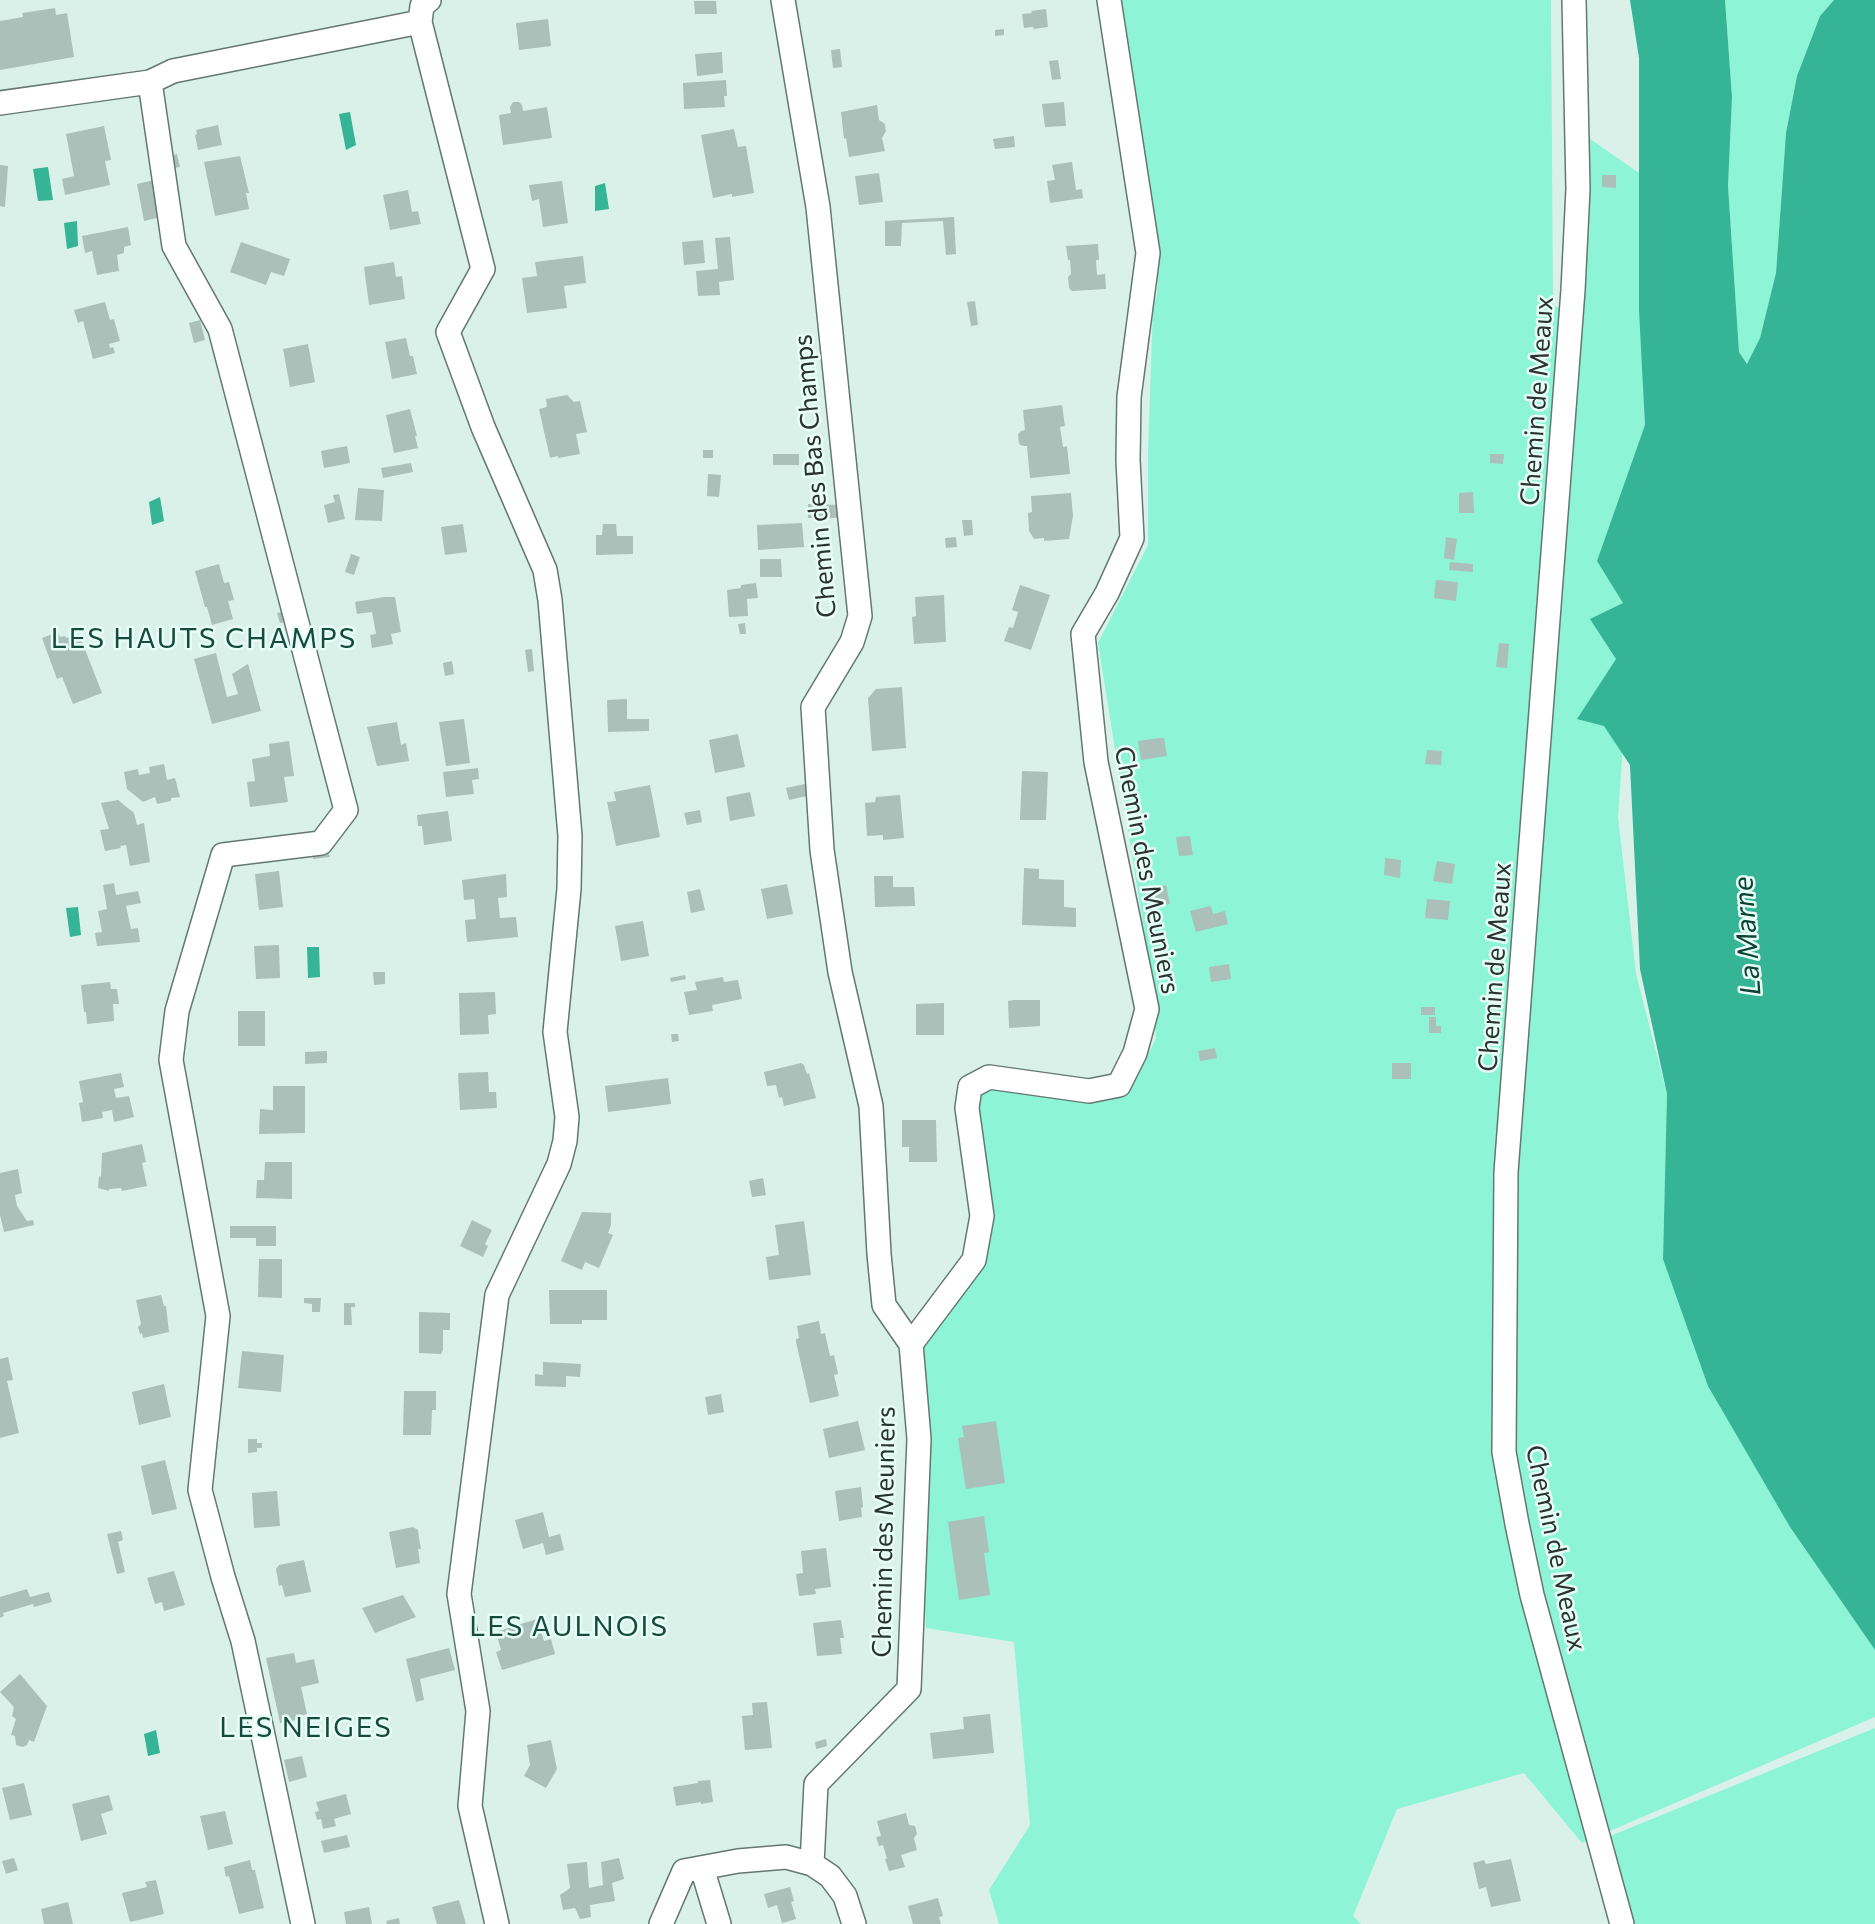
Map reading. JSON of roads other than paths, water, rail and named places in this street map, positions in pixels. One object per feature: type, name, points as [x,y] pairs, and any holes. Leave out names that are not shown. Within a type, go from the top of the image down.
[{"type":"street","points":[[429,0],[422,6],[420,22],[483,269],[448,332],[483,427],[545,570],[570,836],[569,889],[555,1032],[567,1117],[565,1141],[554,1175],[497,1295],[459,1594],[478,1711],[470,1806],[497,1924]]},
{"type":"street","name":"Chemin des Bas Champs","points":[[783,0],[818,207],[860,616],[852,642],[813,707],[822,850],[840,972],[871,1106],[884,1305],[911,1344]]},
{"type":"street","name":"Chemin des Meuniers","points":[[812,1864],[816,1784],[909,1689],[919,1439],[911,1344],[974,1260],[982,1216],[967,1108],[970,1087],[989,1077],[1089,1091],[1118,1085],[1135,1053],[1147,1009],[1096,762],[1083,634],[1107,593],[1132,538],[1128,460],[1129,397],[1148,253],[1110,0]]},
{"type":"street","name":"Chemin de Meaux","points":[[1574,0],[1578,188],[1573,290],[1506,1172],[1504,1452],[1532,1595],[1622,1924]]},
{"type":"street","points":[[0,103],[150,82],[173,71],[420,22]]},
{"type":"street","points":[[150,82],[174,246],[220,328],[346,810],[321,843],[223,855],[177,1011],[171,1060],[218,1316],[200,1490],[243,1641],[303,1924]]},
{"type":"street","points":[[661,1924],[684,1871],[738,1861],[786,1857],[812,1864],[830,1876],[845,1896],[854,1924]]},
{"type":"street","points":[[702,1868],[719,1924]]},
{"type":"water","name":"La Marne","points":[[1630,0],[1725,0],[1732,97],[1728,186],[1739,352],[1747,364],[1760,338],[1776,273],[1786,133],[1797,76],[1820,16],[1834,0],[1875,0],[1875,1650],[1790,1527],[1708,1386],[1663,1259],[1667,1094],[1640,969],[1630,765],[1604,726],[1577,719],[1616,659],[1590,619],[1623,603],[1597,561],[1645,425],[1639,310],[1639,58]]},
{"type":"water","points":[[350,112],[356,145],[346,150],[339,114]]},
{"type":"water","points":[[48,167],[53,200],[38,201],[33,169]]},
{"type":"water","points":[[605,183],[609,209],[595,211],[595,186]]},
{"type":"water","points":[[77,221],[78,246],[67,249],[64,223]]},
{"type":"water","points":[[160,497],[164,521],[152,525],[149,502]]},
{"type":"water","points":[[78,907],[81,935],[70,937],[66,908]]},
{"type":"water","points":[[307,947],[319,947],[320,977],[308,978]]},
{"type":"water","points":[[156,1730],[160,1753],[148,1756],[144,1734]]},
{"type":"district","name":"LES HAUTS CHAMPS","points":[[204,639]]},
{"type":"district","name":"LES AULNOIS","points":[[569,1627]]},
{"type":"district","name":"LES NEIGES","points":[[306,1728]]}]
